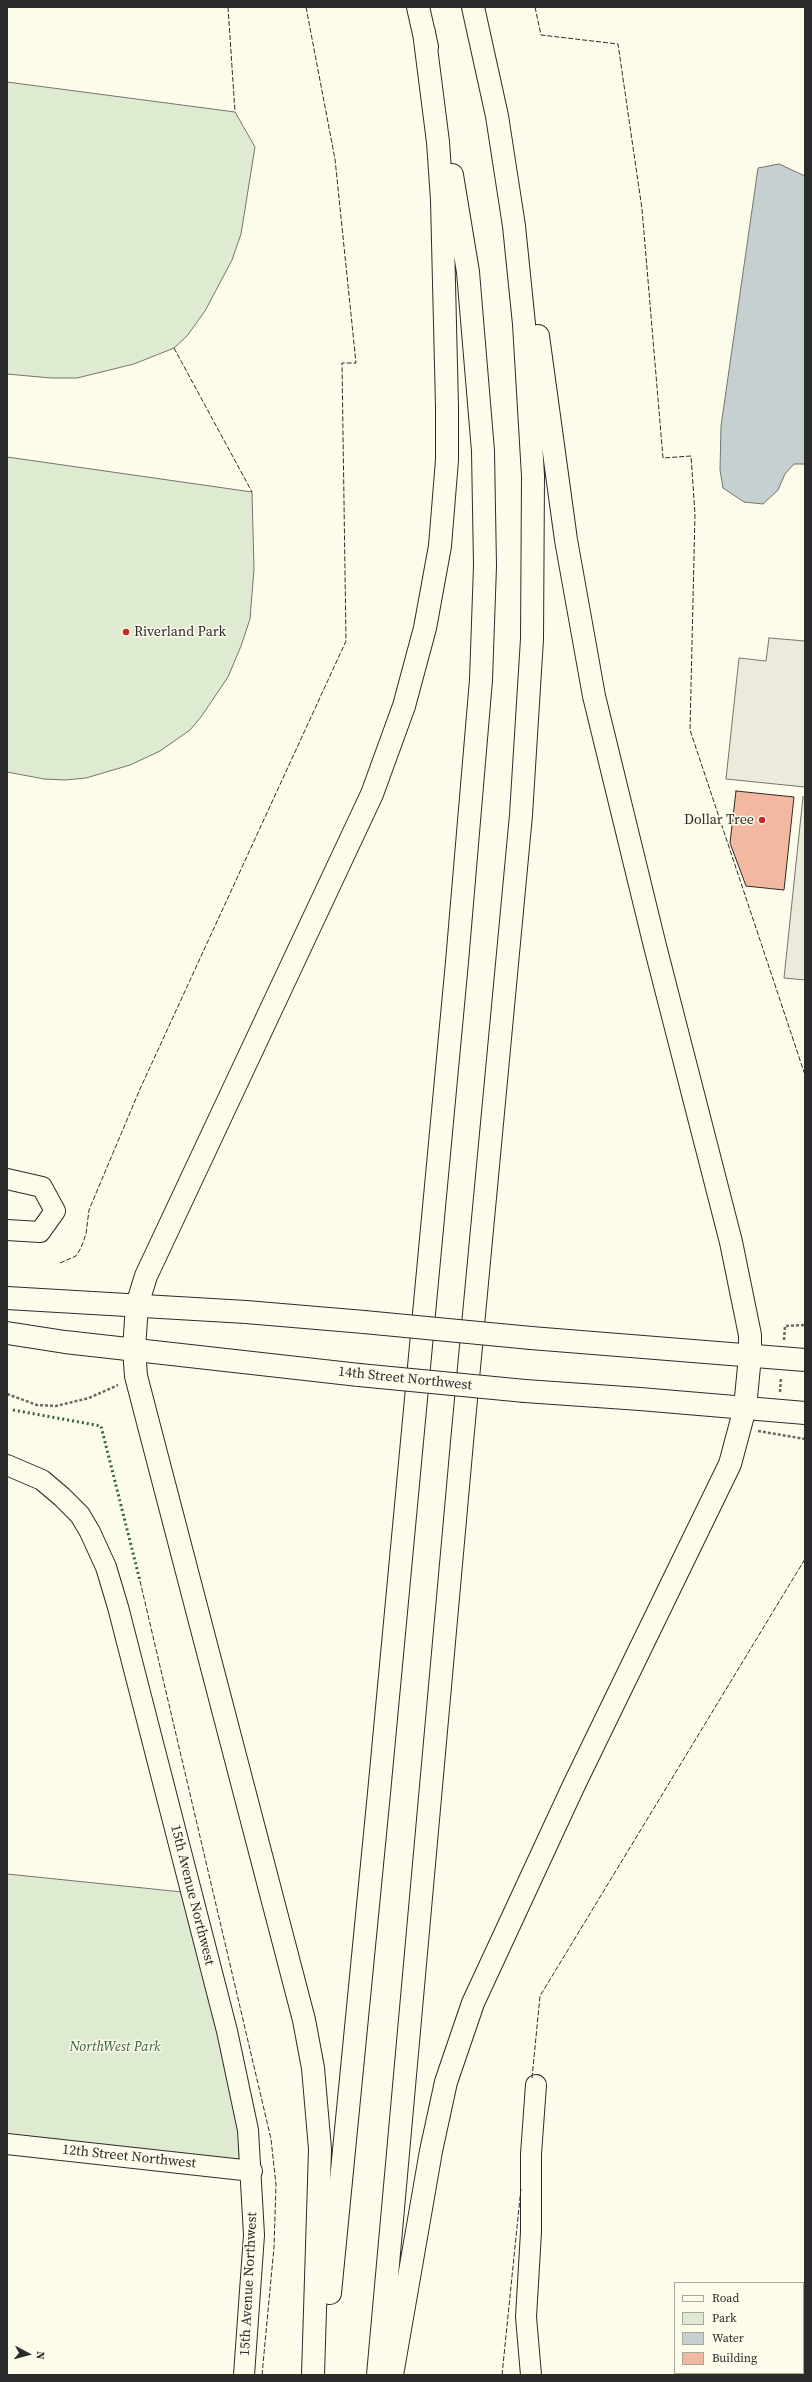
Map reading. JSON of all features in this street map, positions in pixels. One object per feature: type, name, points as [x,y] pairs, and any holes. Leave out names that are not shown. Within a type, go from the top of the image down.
[{"type":"main road","points":[[322,2375],[379,1793],[457,962],[481,680],[485,566],[484,498],[474,328],[468,272],[448,149],[418,7]]},
{"type":"main road","points":[[392,2375],[433,2143],[446,2082],[473,2003],[574,1785],[721,1487],[730,1464],[745,1408],[750,1356],[750,1335],[731,1242],[649,924],[594,696],[566,540],[524,248],[473,7]]},
{"type":"main road","points":[[313,2375],[320,2149],[313,2068],[304,2020],[136,1376],[134,1349],[137,1305],[146,1276],[158,1247],[340,865],[372,794],[404,706],[425,628],[440,546],[447,460],[447,407],[442,200],[438,142],[424,32]]},
{"type":"main road","points":[[378,2375],[462,1442],[520,831],[532,647],[534,546],[530,404],[514,226],[497,116]]},
{"type":"main road","points":[[7,1298],[137,1305],[364,1322],[530,1338],[805,1360]]},
{"type":"main road","name":"14th Street Northwest","points":[[7,1333],[359,1375],[525,1391],[805,1413]]},
{"type":"street","points":[[7,1179],[42,1187],[55,1211],[40,1232],[7,1230]]},
{"type":"street","name":"15th Avenue Northwest","points":[[7,1465],[42,1480],[62,1497],[80,1516],[90,1532],[106,1567],[118,1607],[228,2031],[248,2130],[252,2171],[253,2264],[244,2375]]},
{"type":"street","points":[[531,2375],[526,2317],[531,2232],[531,2154],[536,2085]]},
{"type":"street","name":"12th Street Northwest","points":[[7,2144],[252,2171]]},
{"type":"path","points":[[805,1325],[785,1326],[777,1434],[805,1439]]},
{"type":"path","points":[[7,1394],[37,1405],[56,1406],[108,1392],[136,1376]]},
{"type":"green space","points":[[7,82],[235,112],[255,147],[241,234],[232,260],[205,311],[187,336],[174,348],[134,364],[77,378],[51,378],[7,374]]},
{"type":"green space","name":"Riverland Park","points":[[7,457],[252,492],[254,569],[250,619],[228,677],[201,717],[190,730],[160,751],[130,765],[86,778],[65,780],[44,779],[7,772]]},
{"type":"green space","name":"NorthWest Park","points":[[7,1874],[192,1893],[252,2171],[7,2144]]},
{"type":"shaded area","points":[[769,638],[805,641],[805,787],[726,779],[739,658],[766,661]]},
{"type":"shaded area","points":[[803,797],[805,797],[805,980],[784,978]]},
{"type":"water","points":[[779,164],[805,176],[805,464],[794,464],[785,474],[778,490],[763,504],[744,502],[723,488],[720,470],[721,426],[758,168]]},
{"type":"building","name":"Dollar Tree","points":[[736,791],[794,797],[784,890],[746,886],[730,843]]},
{"type":"hedge","points":[[13,1410],[101,1426],[140,1581]]},
{"type":"fence","points":[[228,7],[235,112]]},
{"type":"fence","points":[[60,1263],[76,1256],[81,1248],[86,1234],[89,1210],[140,1089],[346,641],[342,363],[356,363],[335,159],[306,7]]},
{"type":"fence","points":[[535,7],[541,35],[618,44],[642,209],[663,458],[691,456],[695,514],[690,730],[805,1075]]},
{"type":"fence","points":[[174,348],[252,492]]},
{"type":"fence","points":[[532,2078],[540,1996],[805,1559]]},
{"type":"fence","points":[[140,1581],[271,2139],[276,2185],[274,2247],[262,2375]]},
{"type":"fence","points":[[502,2375],[521,2188]]},
{"type":"place","name":"Riverland Park","points":[[126,632]]},
{"type":"place","name":"Dollar Tree","points":[[762,820]]}]
